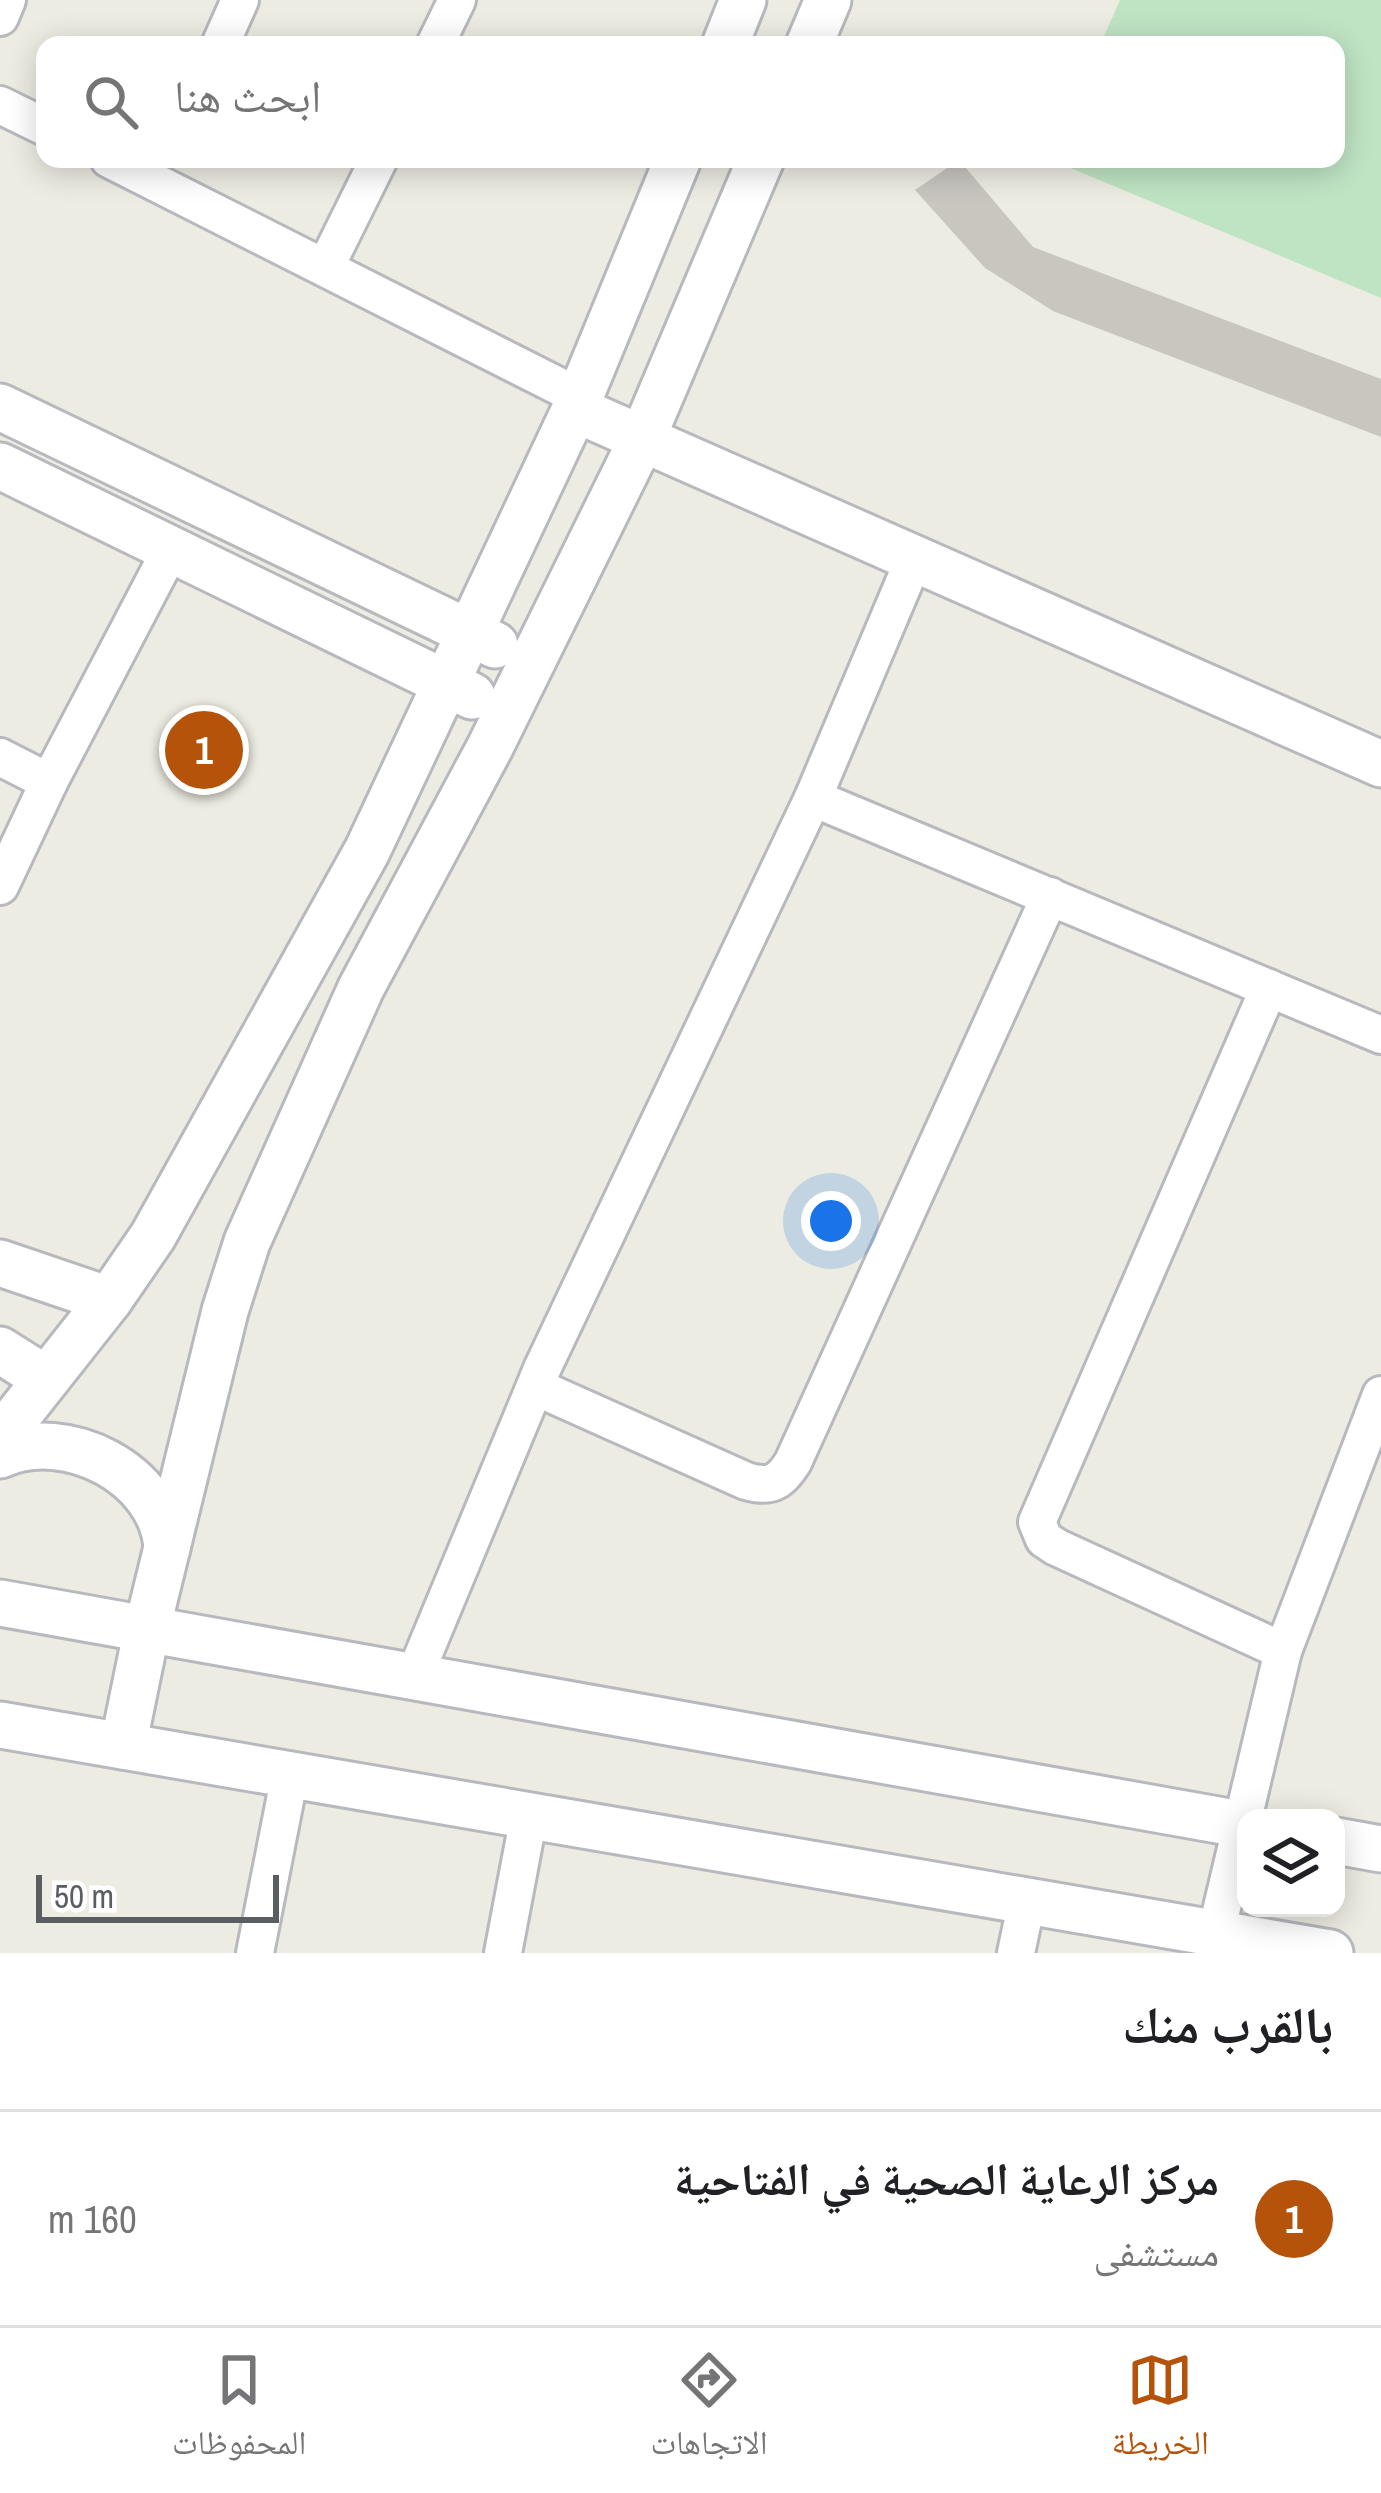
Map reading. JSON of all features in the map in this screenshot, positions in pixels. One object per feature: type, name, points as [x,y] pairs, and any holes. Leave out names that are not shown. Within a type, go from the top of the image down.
[{"type":"street","points":[[0,17],[7,0]]},
{"type":"street","points":[[224,36],[240,0]]},
{"type":"street","points":[[440,36],[458,0]]},
{"type":"street","points":[[729,36],[743,0]]},
{"type":"street","points":[[813,36],[828,0]]},
{"type":"street","points":[[0,105],[36,123]]},
{"type":"street","points":[[326,266],[374,168]]},
{"type":"street","points":[[0,1438],[153,1236],[367,851],[577,403],[674,168]]},
{"type":"street","points":[[123,1746],[225,1311],[247,1242],[361,988],[642,439],[757,168]]},
{"type":"street","points":[[165,171],[326,266],[642,439],[1381,764]]},
{"type":"street","points":[[0,407],[530,662]]},
{"type":"street","points":[[0,466],[448,683],[504,715]]},
{"type":"street","points":[[0,886],[171,550]]},
{"type":"street","points":[[415,1677],[538,1379],[813,798],[914,559]]},
{"type":"street","points":[[0,757],[49,782]]},
{"type":"street","points":[[813,798],[1381,1034]]},
{"type":"street","points":[[538,1379],[554,1398],[746,1481],[764,1486],[779,1482],[793,1462],[1050,896]]},
{"type":"street","points":[[1269,988],[1037,1522],[1044,1539],[1056,1547],[1283,1652]]},
{"type":"street","points":[[0,1263],[109,1300]]},
{"type":"street","points":[[0,1350],[46,1379]]},
{"type":"street","points":[[1246,1809],[1283,1652],[1381,1395]]},
{"type":"street","points":[[0,1455],[46,1445],[131,1477],[159,1510],[167,1547]]},
{"type":"street","points":[[0,1603],[1237,1823]]},
{"type":"street","points":[[0,1725],[1216,1933],[1273,1948],[1330,1953]]},
{"type":"street","points":[[254,1953],[290,1774]]},
{"type":"street","points":[[503,1953],[529,1816]]},
{"type":"street","points":[[1345,1843],[1381,1849]]},
{"type":"street","points":[[1216,1933],[1237,1845]]},
{"type":"street","points":[[1016,1953],[1027,1901]]},
{"type":"green space","points":[[1120,0],[1381,0],[1381,298],[1070,168],[1345,168],[1345,36],[1104,36]]},
{"type":"building","points":[[947,168],[966,168],[1033,247],[1381,379],[1381,437],[1053,311],[985,268],[915,190]]},
{"type":"place","name":"مركز الرعاية الصحية في الفتاحية","points":[[204,750]]}]
